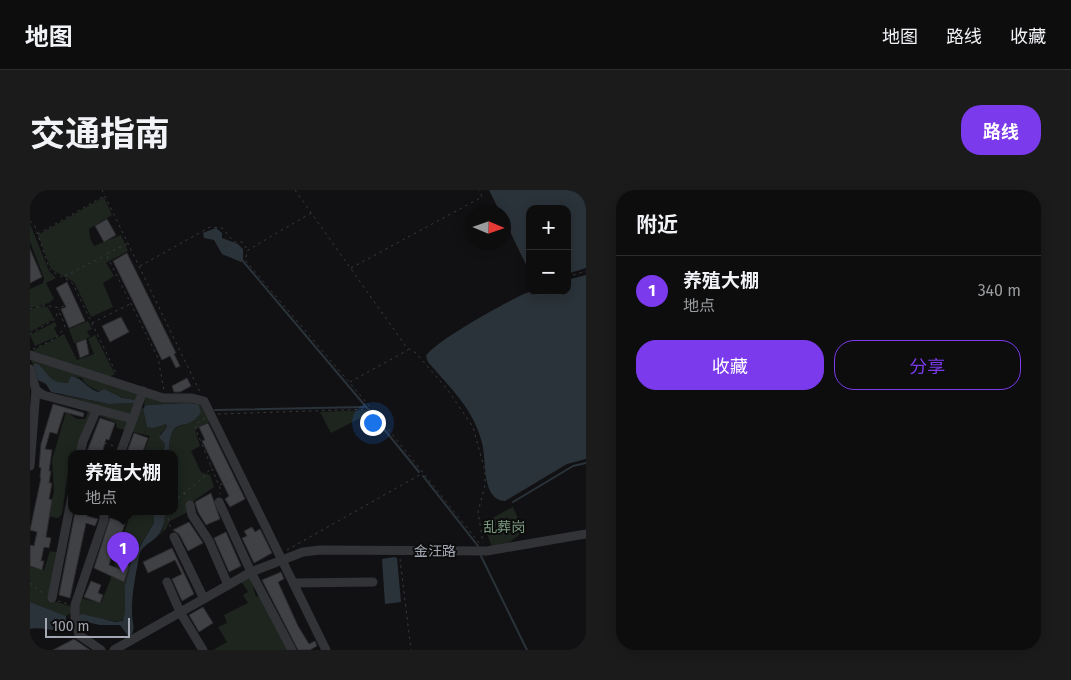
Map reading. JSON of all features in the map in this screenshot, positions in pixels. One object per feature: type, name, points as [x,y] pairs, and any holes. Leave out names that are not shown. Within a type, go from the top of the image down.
[{"type":"street","points":[[30,355],[117,381],[163,398],[192,398],[204,401],[326,650]]},
{"type":"street","points":[[30,369],[34,391],[30,466]]},
{"type":"street","points":[[34,391],[133,419]]},
{"type":"street","points":[[121,450],[143,391]]},
{"type":"street","points":[[81,450],[96,409]]},
{"type":"street","points":[[219,502],[251,572],[292,650]]},
{"type":"street","points":[[190,505],[192,515],[201,528],[228,585]]},
{"type":"street","points":[[52,598],[68,515]]},
{"type":"street","points":[[101,650],[78,635],[75,605],[104,520],[104,515]]},
{"type":"street","name":"金汪路","points":[[114,650],[251,572],[282,557],[320,550],[484,551],[586,534]]},
{"type":"street","points":[[176,539],[204,599]]},
{"type":"street","points":[[167,582],[180,612],[203,650]]},
{"type":"street","points":[[294,583],[373,582]]},
{"type":"path","points":[[102,190],[204,401]]},
{"type":"path","points":[[295,190],[408,349],[416,354],[447,389],[473,427],[484,472],[485,485],[478,512],[484,551]]},
{"type":"path","points":[[350,268],[482,197],[479,190]]},
{"type":"path","points":[[37,234],[104,195]]},
{"type":"path","points":[[311,214],[248,250],[245,260],[462,518],[484,551]]},
{"type":"path","points":[[30,221],[37,234],[49,268],[52,272],[64,276],[73,284],[116,372],[117,381]]},
{"type":"path","points":[[139,267],[210,227],[222,228],[234,242],[242,242],[248,250]]},
{"type":"path","points":[[64,276],[128,243]]},
{"type":"path","points":[[106,254],[158,358],[163,376],[163,398]]},
{"type":"path","points":[[571,276],[586,271]]},
{"type":"path","points":[[30,334],[56,320],[60,308],[79,297]]},
{"type":"path","points":[[92,323],[131,304]]},
{"type":"path","points":[[30,309],[39,305],[60,308]]},
{"type":"path","points":[[30,350],[58,337],[63,331],[65,325],[58,312]]},
{"type":"path","points":[[350,383],[408,349]]},
{"type":"path","points":[[219,502],[222,491],[197,434],[196,424],[212,414],[372,409]]},
{"type":"path","points":[[84,438],[118,450]]},
{"type":"path","points":[[178,499],[190,487],[203,479],[211,466]]},
{"type":"path","points":[[282,557],[424,472]]},
{"type":"path","points":[[219,485],[241,474]]},
{"type":"path","points":[[170,515],[170,527],[176,539],[201,528]]},
{"type":"path","points":[[399,550],[411,650]]},
{"type":"green space","points":[[104,197],[112,215],[89,229],[90,238],[94,246],[121,235],[128,251],[106,263],[114,276],[103,283],[113,307],[91,317],[74,282],[50,267],[38,235]]},
{"type":"green space","points":[[30,224],[49,271],[56,278],[46,283],[54,299],[49,303],[30,308],[30,289],[43,283],[44,278],[30,242]]},
{"type":"green space","points":[[39,306],[48,307],[54,319],[30,332],[30,310]]},
{"type":"green space","points":[[88,321],[92,329],[87,331],[90,337],[74,343],[69,329]]},
{"type":"green space","points":[[55,322],[57,326],[54,328],[58,336],[35,346],[30,335]]},
{"type":"green space","points":[[64,334],[77,360],[94,354],[88,339],[95,335],[115,374],[109,377],[32,351]]},
{"type":"green space","points":[[30,358],[138,392],[137,400],[114,396],[97,390],[85,383],[82,378],[71,376],[68,384],[57,382],[38,364],[33,364]]},
{"type":"green space","points":[[58,394],[109,404],[135,403],[143,409],[147,427],[166,424],[167,427],[160,434],[165,444],[164,450],[145,450],[150,436],[117,428],[116,422],[100,416],[92,417],[79,450],[68,450],[68,472],[62,514],[58,518],[47,516],[54,492],[52,460],[66,412],[77,419],[85,419],[88,412],[77,400]]},
{"type":"green space","points":[[145,395],[198,401],[213,419],[195,430],[200,446],[191,451],[201,472],[210,475],[214,487],[188,505],[190,511],[170,521],[166,529],[155,539],[163,530],[165,515],[178,515],[178,450],[169,450],[172,432],[179,426],[198,417],[187,403],[146,405],[144,408]]},
{"type":"green space","points":[[367,410],[370,413],[331,433],[320,412]]},
{"type":"green space","name":"乱葬岗","points":[[513,507],[524,531],[507,544],[492,547],[483,523]]},
{"type":"green space","points":[[120,515],[154,515],[154,523],[137,551],[125,586],[125,618],[120,622],[79,615],[77,607],[80,598],[101,603],[116,566],[114,564],[128,521],[119,518]]},
{"type":"green space","points":[[50,551],[59,553],[50,600],[73,607],[72,613],[66,616],[30,602],[30,567],[44,570]]},
{"type":"green space","points":[[250,576],[256,597],[260,595],[289,650],[213,650],[227,642],[218,627],[227,623],[224,615],[248,603],[243,595],[248,592],[241,581]]},
{"type":"shaded area","points":[[489,190],[586,190],[586,268],[571,273],[571,205],[526,205],[526,265],[511,234],[511,205],[496,205]]},
{"type":"shaded area","points":[[216,228],[222,233],[222,238],[238,244],[243,249],[243,260],[241,262],[222,254],[214,240],[204,238],[203,233]]},
{"type":"shaded area","points":[[586,275],[586,459],[567,464],[505,501],[497,499],[488,487],[482,443],[473,420],[460,399],[428,362],[426,356],[432,349],[475,320],[526,294],[571,295],[571,279]]},
{"type":"shaded area","points":[[33,364],[38,364],[53,380],[61,383],[68,383],[71,376],[98,392],[104,389],[122,398],[137,400],[135,403],[109,404],[51,392],[46,384],[38,380]]},
{"type":"shaded area","points":[[198,404],[201,412],[195,419],[176,428],[172,432],[169,450],[164,450],[165,444],[159,437],[167,427],[166,424],[153,428],[147,427],[143,409],[146,405]]},
{"type":"shaded area","points":[[154,515],[165,515],[162,530],[154,540],[145,546],[139,556],[133,592],[132,617],[134,628],[131,636],[128,636],[120,625],[100,625],[77,620],[79,615],[82,614],[116,622],[123,621],[125,586],[132,560],[154,523]]},
{"type":"shaded area","points":[[397,558],[401,602],[385,604],[382,559]]},
{"type":"shaded area","points":[[30,602],[66,616],[66,627],[58,630],[30,629]]},
{"type":"building","points":[[107,219],[116,235],[104,242],[95,226]]},
{"type":"building","points":[[30,249],[42,277],[30,283]]},
{"type":"building","points":[[127,253],[176,353],[174,354],[180,366],[176,368],[170,356],[162,360],[113,261]]},
{"type":"building","points":[[67,282],[85,321],[69,328],[61,309],[66,307],[56,288]]},
{"type":"building","points":[[121,317],[129,332],[110,342],[102,326]]},
{"type":"building","points":[[86,339],[89,354],[80,358],[76,343]]},
{"type":"building","points":[[187,378],[191,386],[180,392],[174,392],[172,386]]},
{"type":"building","points":[[53,404],[84,413],[83,417],[64,412],[57,434],[50,432],[45,449],[52,450],[49,483],[52,483],[49,499],[52,500],[46,537],[51,538],[49,548],[44,547],[41,561],[44,561],[42,570],[30,566],[30,545],[34,546],[37,532],[30,530],[41,478],[41,468],[39,467],[41,444]]},
{"type":"building","points":[[100,418],[115,423],[109,440],[106,439],[103,450],[88,450]]},
{"type":"building","points":[[208,423],[245,499],[230,507],[225,499],[229,496],[202,441],[205,440],[199,427]]},
{"type":"building","points":[[134,433],[148,438],[144,450],[128,450]]},
{"type":"building","points":[[211,493],[220,519],[206,525],[198,512],[195,502]]},
{"type":"building","points":[[74,515],[87,515],[98,519],[95,526],[86,523],[70,598],[59,595]]},
{"type":"building","points":[[110,518],[125,523],[115,556],[112,555],[109,565],[120,569],[122,564],[129,566],[124,582],[94,568]]},
{"type":"building","points":[[189,522],[203,543],[188,551],[179,534],[173,530]]},
{"type":"building","points":[[252,527],[255,532],[260,529],[272,553],[254,563],[242,538],[247,536],[244,531]]},
{"type":"building","points":[[226,532],[241,566],[229,572],[214,538]]},
{"type":"building","points":[[172,548],[194,594],[182,601],[172,579],[182,574],[175,560],[148,573],[143,562]]},
{"type":"building","points":[[281,572],[284,579],[278,582],[298,626],[309,644],[315,641],[317,646],[310,650],[298,650],[262,580]]},
{"type":"building","points":[[91,581],[101,585],[98,593],[103,595],[100,603],[84,597]]},
{"type":"building","points":[[203,607],[213,623],[199,632],[189,615]]},
{"type":"building","points":[[74,639],[90,650],[53,650]]},
{"type":"waterway","points":[[242,260],[367,408]]},
{"type":"waterway","points":[[215,410],[365,407]]},
{"type":"waterway","points":[[370,412],[419,472]]},
{"type":"waterway","points":[[513,502],[573,466],[586,463]]},
{"type":"waterway","points":[[423,476],[478,546]]},
{"type":"waterway","points":[[481,556],[527,650]]},
{"type":"place","name":"养殖大棚","points":[[123,573]]}]
